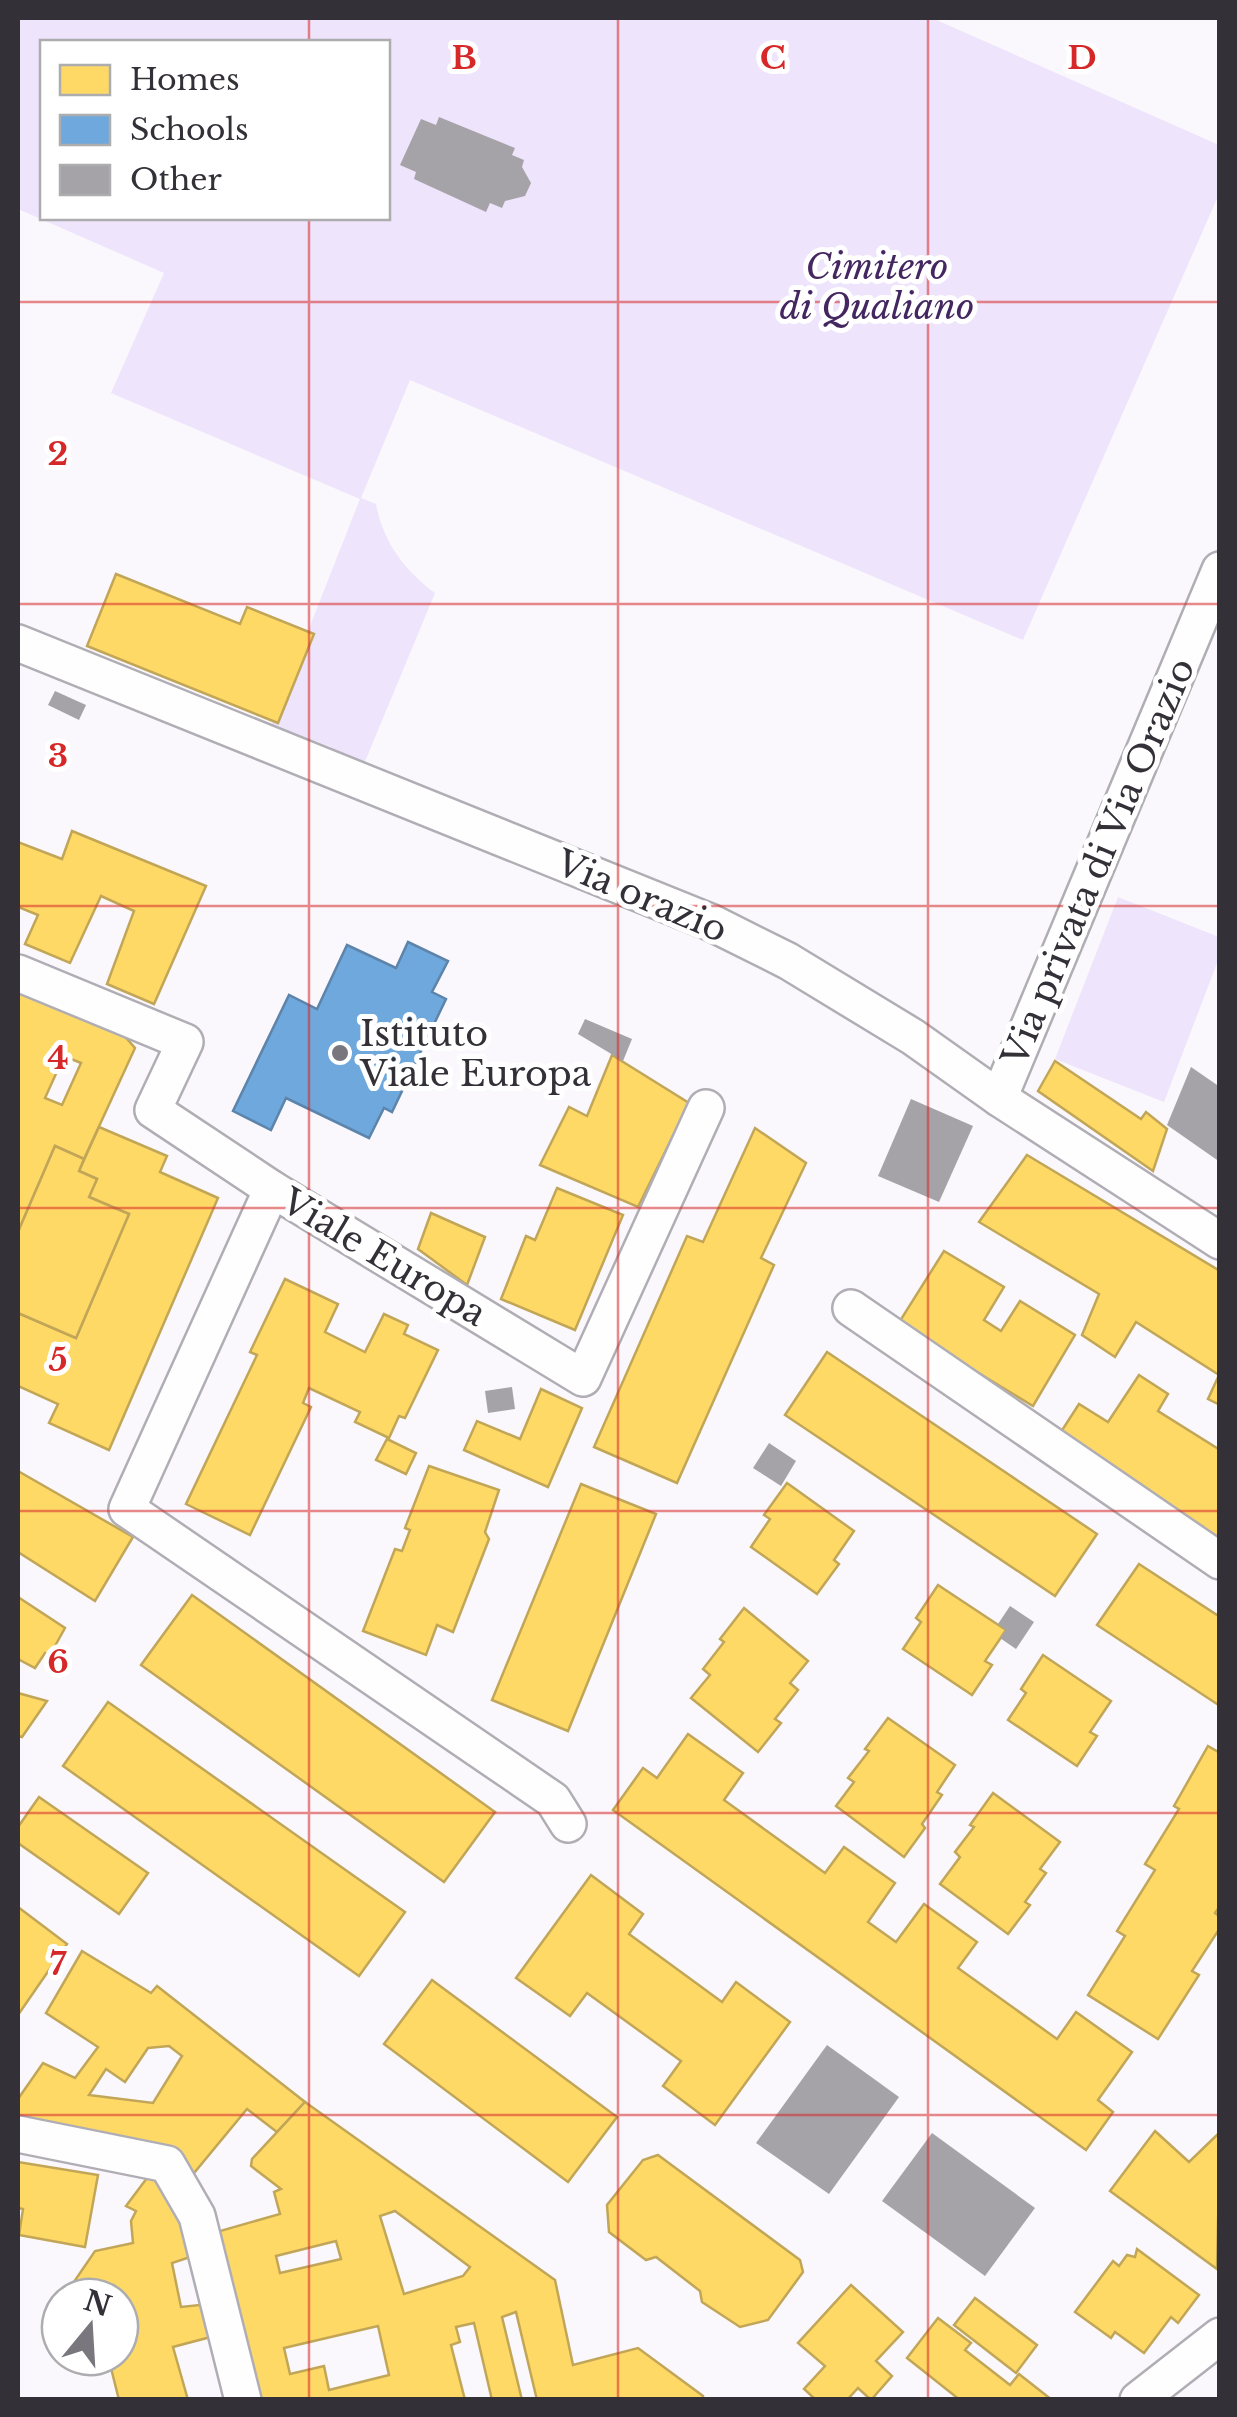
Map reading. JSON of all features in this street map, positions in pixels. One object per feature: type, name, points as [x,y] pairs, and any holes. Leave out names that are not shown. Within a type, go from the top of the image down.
[{"type":"street","name":"Via privata di Via Orazio","points":[[999,1098],[1220,570]]},
{"type":"street","name":"Via orazio","points":[[18,643],[710,922],[788,961],[913,1037],[999,1098],[1220,1241]]},
{"type":"street","name":"Viale Europa","points":[[18,973],[185,1042],[153,1110],[272,1189],[583,1378],[706,1108]]},
{"type":"street","points":[[272,1189],[127,1508],[552,1800],[568,1824]]},
{"type":"street","points":[[851,1308],[1220,1562]]},
{"type":"street","points":[[18,2134],[168,2164],[198,2216],[244,2400]]},
{"type":"street","points":[[1138,2400],[1220,2336]]},
{"type":"green space","name":"Cimitero di Qualiano","points":[[18,18],[932,18],[1219,145],[1219,194],[1023,640],[410,380],[361,498],[376,504],[397,555],[435,593],[364,764],[334,755],[331,747],[271,725],[360,499],[111,393],[164,273],[43,220],[390,220],[390,40],[40,40],[40,219],[18,209]]},
{"type":"green space","points":[[1118,897],[1219,937],[1219,958],[1164,1102],[1055,1059]]},
{"type":"building: Homes","points":[[116,574],[240,624],[247,607],[314,634],[278,723],[87,646]]},
{"type":"building: Homes","points":[[72,831],[206,886],[154,1004],[107,984],[134,911],[101,896],[70,963],[25,944],[38,915],[18,907],[18,842],[62,859]]},
{"type":"building: Homes","points":[[18,987],[121,1032],[135,1048],[84,1159],[55,1146],[18,1232]],"holes":[[[64,1056],[81,1063],[62,1105],[45,1098]]]},
{"type":"building: Homes","points":[[612,1055],[689,1103],[638,1207],[540,1165],[569,1107],[587,1116]]},
{"type":"building: Homes","points":[[1055,1061],[1141,1119],[1146,1112],[1167,1129],[1153,1171],[1038,1091]]},
{"type":"building: Homes","points":[[99,1127],[167,1156],[160,1172],[218,1198],[109,1450],[49,1423],[58,1404],[18,1386],[18,1313],[76,1338],[129,1214],[89,1197],[97,1179],[79,1171]]},
{"type":"building: Homes","points":[[755,1128],[806,1163],[761,1258],[774,1265],[677,1483],[594,1447],[687,1236],[703,1242]]},
{"type":"building: Homes","points":[[55,1146],[84,1159],[79,1171],[97,1179],[89,1197],[129,1214],[76,1338],[18,1313],[18,1232]]},
{"type":"building: Homes","points":[[1027,1155],[1220,1271],[1220,1405],[1208,1399],[1219,1375],[1136,1322],[1115,1357],[1082,1335],[1099,1294],[979,1222]]},
{"type":"building: Homes","points":[[557,1188],[623,1215],[575,1330],[501,1299],[526,1236],[535,1240]]},
{"type":"building: Homes","points":[[431,1213],[485,1237],[467,1285],[418,1249]]},
{"type":"building: Homes","points":[[944,1251],[1004,1287],[984,1320],[1001,1331],[1020,1301],[1075,1335],[1033,1406],[898,1324]]},
{"type":"building: Homes","points":[[285,1279],[338,1304],[325,1332],[365,1352],[384,1314],[408,1325],[404,1334],[438,1350],[405,1418],[399,1416],[389,1438],[355,1422],[360,1412],[309,1388],[303,1403],[311,1407],[250,1535],[186,1504],[257,1355],[250,1352]]},
{"type":"building: Homes","points":[[827,1352],[1097,1534],[1055,1596],[785,1415]]},
{"type":"building: Homes","points":[[1139,1375],[1168,1394],[1158,1411],[1220,1450],[1220,1545],[1055,1441],[1079,1404],[1108,1422]]},
{"type":"building: Homes","points":[[541,1389],[582,1408],[548,1487],[464,1450],[477,1421],[520,1439]]},
{"type":"building: Homes","points":[[387,1439],[416,1453],[406,1474],[376,1460]]},
{"type":"building: Homes","points":[[429,1466],[499,1490],[485,1532],[489,1539],[453,1632],[437,1625],[426,1655],[363,1631],[395,1549],[402,1551],[410,1530],[405,1528]]},
{"type":"building: Homes","points":[[18,1471],[133,1537],[95,1601],[18,1552]]},
{"type":"building: Homes","points":[[787,1483],[854,1531],[834,1560],[839,1564],[817,1594],[751,1547],[770,1519],[764,1515]]},
{"type":"building: Homes","points":[[581,1484],[656,1514],[568,1731],[492,1700]]},
{"type":"building: Homes","points":[[1139,1564],[1220,1617],[1220,1706],[1097,1625]]},
{"type":"building: Homes","points":[[938,1585],[1006,1630],[985,1661],[992,1665],[972,1695],[903,1649],[921,1622],[916,1618]]},
{"type":"building: Homes","points":[[192,1595],[495,1812],[444,1882],[141,1665]]},
{"type":"building: Homes","points":[[18,1597],[65,1628],[50,1655],[45,1653],[35,1668],[18,1659]]},
{"type":"building: Homes","points":[[744,1608],[808,1661],[790,1683],[798,1690],[775,1719],[781,1723],[758,1752],[691,1698],[710,1675],[703,1669],[724,1642],[720,1639]]},
{"type":"building: Homes","points":[[1043,1655],[1111,1701],[1090,1732],[1097,1736],[1077,1766],[1008,1720],[1026,1693],[1021,1689]]},
{"type":"building: Homes","points":[[18,1693],[47,1701],[22,1737],[18,1736]]},
{"type":"building: Homes","points":[[108,1702],[405,1912],[359,1976],[63,1766]]},
{"type":"building: Homes","points":[[888,1718],[955,1765],[937,1792],[942,1795],[922,1824],[925,1828],[904,1857],[836,1806],[854,1782],[848,1778],[869,1751],[865,1749]]},
{"type":"building: Homes","points":[[688,1734],[743,1773],[724,1800],[825,1873],[844,1847],[895,1883],[868,1922],[896,1942],[924,1904],[977,1942],[958,1968],[1057,2039],[1076,2012],[1132,2052],[1098,2100],[1113,2112],[1086,2150],[613,1810],[643,1768],[657,1778]]},
{"type":"building: Homes","points":[[1208,1746],[1220,1753],[1220,1906],[1215,1913],[1220,1917],[1220,1928],[1192,1971],[1199,1975],[1158,2039],[1088,1995],[1125,1936],[1117,1931],[1155,1870],[1145,1864],[1179,1809],[1174,1806]]},
{"type":"building: Homes","points":[[993,1793],[1060,1842],[1040,1869],[1046,1873],[1025,1902],[1030,1905],[1008,1934],[940,1884],[960,1857],[955,1852],[974,1827],[970,1825]]},
{"type":"building: Homes","points":[[39,1797],[148,1873],[119,1914],[18,1843],[18,1827]]},
{"type":"building: Homes","points":[[591,1875],[643,1914],[629,1934],[722,2002],[736,1982],[790,2022],[715,2125],[663,2086],[681,2061],[587,1993],[570,2016],[516,1978]]},
{"type":"building: Homes","points":[[18,1907],[67,1944],[18,2015]]},
{"type":"building: Homes","points":[[82,1951],[151,1993],[157,1986],[305,2102],[277,2132],[247,2109],[194,2173],[162,2152],[18,2126],[18,2099],[43,2063],[75,2078],[98,2047],[46,2013]],"holes":[[[169,2046],[182,2056],[153,2103],[89,2095],[106,2069],[125,2082],[148,2048]]]},
{"type":"building: Homes","points":[[432,1980],[617,2117],[568,2182],[384,2044]]},
{"type":"building: Homes","points":[[305,2102],[555,2280],[573,2365],[638,2348],[703,2396],[703,2400],[537,2400],[516,2312],[502,2317],[522,2400],[492,2400],[474,2323],[456,2327],[460,2342],[451,2345],[465,2400],[255,2400],[213,2233],[280,2214],[274,2192],[281,2189],[251,2166],[252,2159]],"holes":[[[395,2211],[470,2267],[463,2276],[404,2294],[380,2216]],[[336,2241],[341,2259],[280,2273],[276,2256]],[[378,2326],[389,2375],[329,2390],[324,2366],[290,2374],[284,2348]]]},
{"type":"building: Homes","points":[[1155,2131],[1189,2162],[1220,2132],[1217,2269],[1110,2191]]},
{"type":"building: Homes","points":[[658,2155],[800,2260],[803,2272],[768,2320],[740,2327],[702,2302],[700,2291],[656,2257],[646,2260],[609,2232],[607,2205],[643,2160]]},
{"type":"building: Homes","points":[[18,2162],[98,2175],[85,2247],[19,2235],[23,2209],[18,2208]]},
{"type":"building: Homes","points":[[153,2170],[202,2253],[172,2263],[181,2307],[209,2304],[218,2335],[173,2347],[188,2400],[119,2400],[113,2377],[140,2377],[140,2277],[77,2277],[95,2251],[133,2243],[131,2221],[136,2211],[126,2206]]},
{"type":"building: Homes","points":[[1137,2249],[1199,2295],[1178,2323],[1171,2317],[1144,2353],[1115,2332],[1111,2338],[1075,2312],[1113,2261],[1119,2266],[1127,2255],[1135,2257]]},
{"type":"building: Homes","points":[[851,2285],[903,2332],[876,2361],[892,2376],[871,2400],[858,2388],[847,2400],[816,2400],[804,2389],[825,2366],[798,2343]]},
{"type":"building: Homes","points":[[975,2298],[1037,2345],[1016,2373],[954,2325]]},
{"type":"building: Homes","points":[[938,2318],[971,2343],[965,2350],[1010,2385],[1019,2374],[1052,2400],[960,2400],[907,2358]]},
{"type":"building: Schools","name":"Istituto Viale Europa","points":[[408,942],[448,961],[432,992],[446,999],[392,1112],[384,1108],[369,1138],[286,1098],[271,1130],[233,1111],[289,995],[317,1009],[347,945],[396,968]]},
{"type":"building: Other","points":[[439,117],[515,148],[512,155],[524,160],[522,167],[531,183],[525,196],[505,201],[502,208],[490,203],[486,212],[414,179],[416,172],[400,165],[421,119],[436,125]]},
{"type":"building: Other","points":[[55,691],[86,705],[79,720],[48,705]]},
{"type":"building: Other","points":[[585,1019],[632,1039],[623,1061],[578,1034]]},
{"type":"building: Other","points":[[1191,1067],[1220,1087],[1220,1162],[1167,1125]]},
{"type":"building: Other","points":[[911,1099],[973,1126],[939,1202],[878,1176]]},
{"type":"building: Other","points":[[512,1387],[515,1409],[488,1413],[485,1391]]},
{"type":"building: Other","points":[[769,1443],[796,1461],[781,1486],[753,1468]]},
{"type":"building: Other","points":[[1010,1606],[1034,1622],[1016,1649],[1000,1638],[1006,1630],[998,1624]]},
{"type":"building: Other","points":[[827,2045],[899,2097],[829,2194],[756,2143]]},
{"type":"building: Other","points":[[932,2133],[1035,2208],[985,2276],[882,2201]]},
{"type":"place","name":"Istituto Viale Europa","points":[[340,1053]]}]
